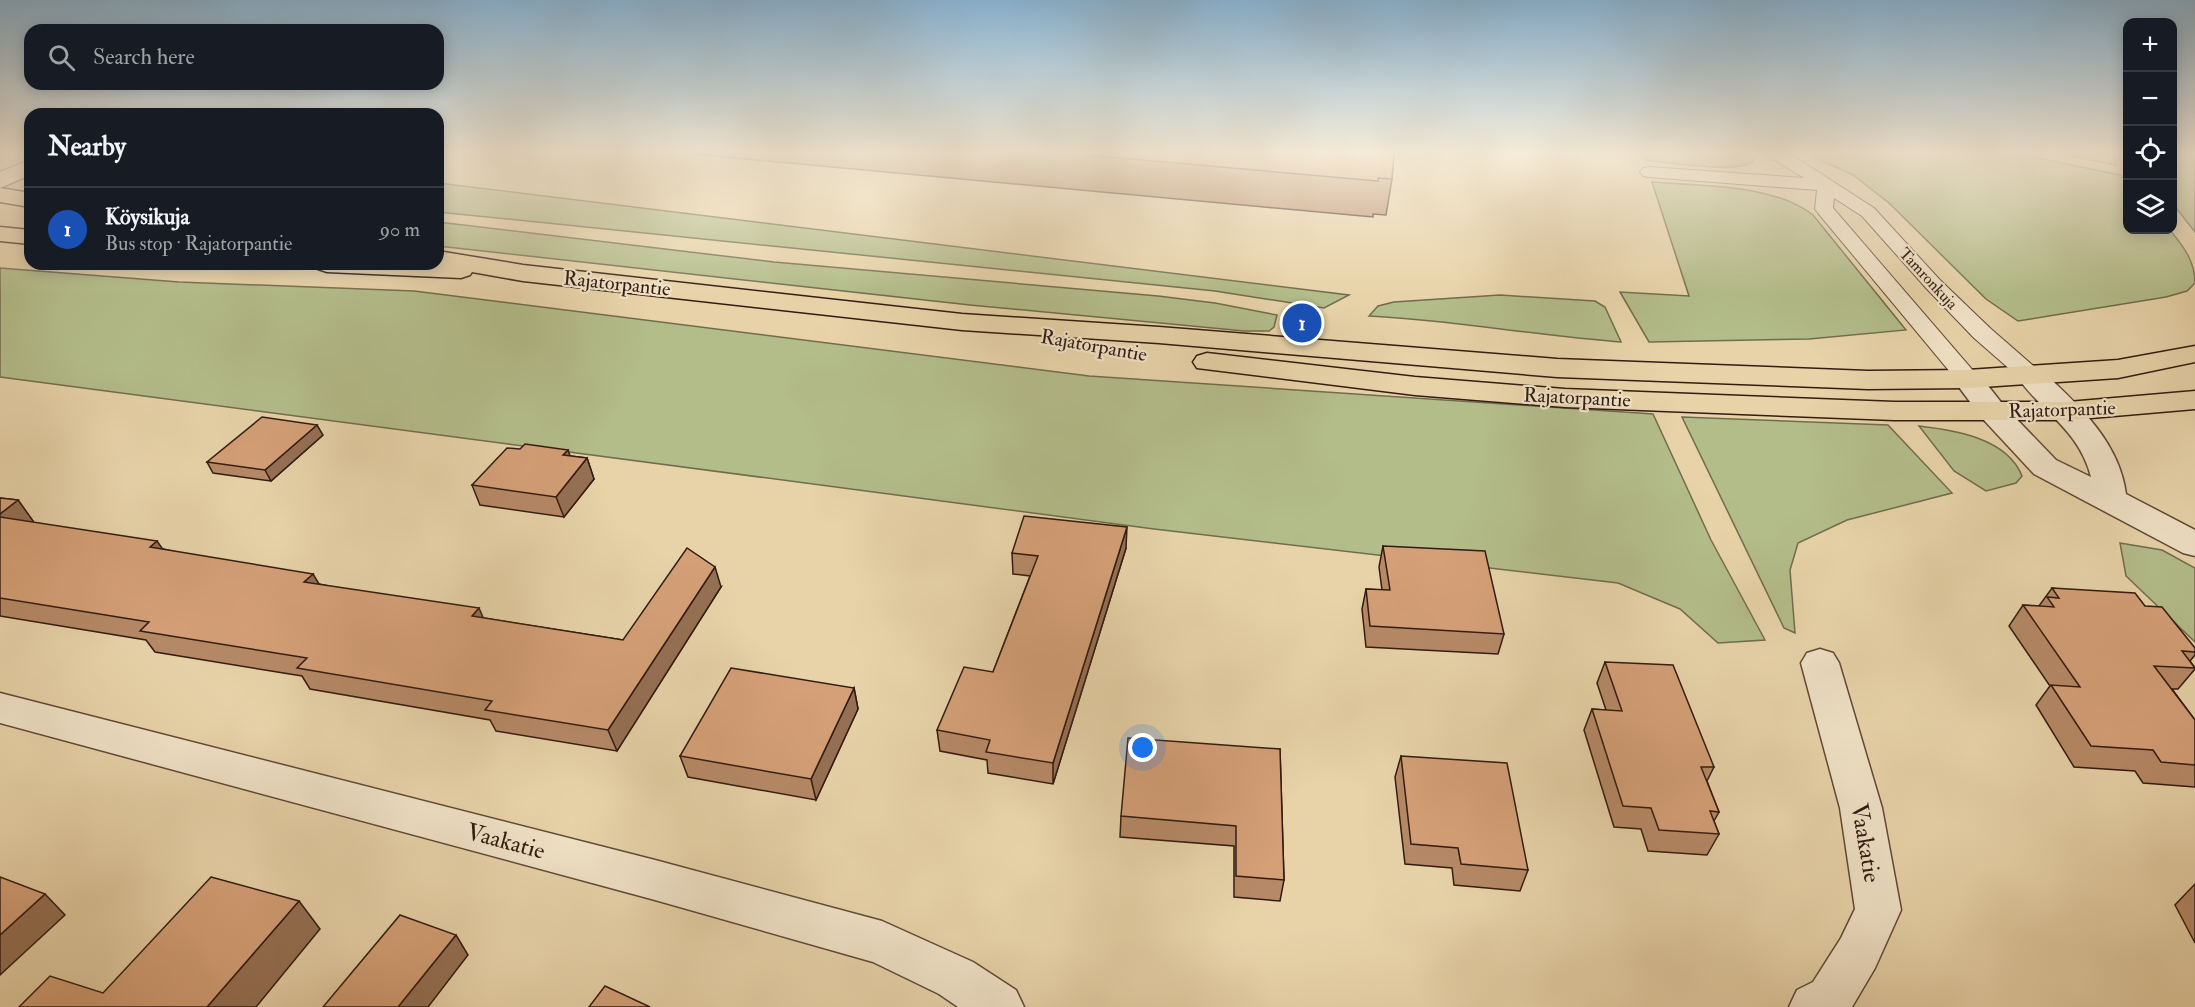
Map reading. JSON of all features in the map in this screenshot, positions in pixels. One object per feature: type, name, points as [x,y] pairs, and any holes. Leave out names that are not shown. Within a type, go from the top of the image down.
[{"type":"main road","points":[[0,234],[24,236]]},
{"type":"main road","name":"Rajatorpantie","points":[[444,260],[523,273],[962,322],[1159,335],[1557,368],[1868,380],[1968,379],[2118,369],[2195,354]]},
{"type":"main road","name":"Rajatorpantie","points":[[444,269],[523,273]]},
{"type":"main road","name":"Rajatorpantie","points":[[962,322],[1140,354],[1415,386],[1565,398],[1894,411],[1993,412],[2068,411],[2195,400]]},
{"type":"street","points":[[2029,374],[2068,411],[2094,448],[2105,470],[2110,499]]},
{"type":"street","points":[[1968,379],[1993,412],[2045,467],[2195,545]]},
{"type":"street","name":"Vaakatie","points":[[1814,1007],[1830,998],[1858,953],[1878,910],[1861,808],[1820,663]]},
{"type":"street","name":"Vaakatie","points":[[0,708],[655,880],[882,943],[956,978],[999,1007]]},
{"type":"lane","name":"Tamronkuja","points":[[1825,200],[1824,209],[1968,379]]},
{"type":"lane","name":"Tamronkuja","points":[[1849,200],[1868,212],[1933,284],[1982,333],[2029,374]]},
{"type":"green space","points":[[444,200],[576,200],[1349,295],[1324,308],[1215,291],[444,213]]},
{"type":"green space","points":[[1658,200],[1785,200],[1813,215],[1906,330],[1809,339],[1649,342],[1620,292],[1689,296]]},
{"type":"green space","points":[[1885,200],[2123,200],[2123,234],[2173,234],[2191,261],[2195,283],[2187,291],[2166,297],[2018,321],[1986,299]]},
{"type":"green space","points":[[2177,200],[2195,200],[2195,232],[2177,209]]},
{"type":"green space","points":[[444,223],[774,262],[1158,296],[1215,303],[1277,315],[1274,327],[1269,331],[1244,331],[970,305],[444,247]]},
{"type":"green space","points":[[0,268],[179,282],[414,291],[1089,376],[1653,414],[1711,540],[1765,640],[1718,643],[1680,609],[1618,583],[1154,529],[0,377]]},
{"type":"green space","points":[[1500,295],[1595,301],[1605,307],[1621,342],[1369,316],[1378,306],[1394,302]]},
{"type":"green space","points":[[1682,417],[1888,425],[1952,493],[1847,520],[1798,543],[1790,570],[1795,633],[1784,628]]},
{"type":"green space","points":[[1919,426],[1948,430],[1978,438],[2005,453],[2015,463],[2022,476],[2016,483],[1986,491],[1954,471]]},
{"type":"green space","points":[[2120,543],[2162,550],[2195,568],[2195,642],[2126,576]]},
{"type":"building","points":[[262,417],[317,425],[265,470],[207,462]]},
{"type":"building","points":[[525,444],[568,450],[563,455],[587,458],[556,497],[472,485],[507,448],[520,449]]},
{"type":"building","points":[[0,498],[18,500],[0,514]]},
{"type":"building","points":[[1024,516],[1127,527],[1053,763],[986,752],[990,740],[937,730],[964,667],[993,672],[1038,556],[1012,553]]},
{"type":"building","points":[[0,517],[157,541],[150,547],[313,574],[304,582],[479,608],[472,616],[623,640],[687,548],[715,567],[608,730],[485,710],[492,701],[297,668],[307,658],[140,631],[149,622],[0,598]]},
{"type":"building","points":[[1383,546],[1485,551],[1504,634],[1370,626],[1366,589],[1390,590]]},
{"type":"building","points":[[2052,588],[2135,593],[2145,606],[2162,607],[2195,648],[2195,652],[2182,651],[2195,668],[2154,666],[2195,720],[2195,765],[2161,762],[2153,750],[2091,746],[2051,685],[2080,687],[2023,605],[2054,607],[2047,597],[2059,598]]},
{"type":"building","points":[[1605,662],[1673,665],[1714,767],[1701,767],[1719,812],[1710,811],[1719,834],[1659,830],[1651,808],[1623,806],[1592,709],[1622,711]]},
{"type":"building","points":[[731,668],[854,688],[811,779],[680,756]]},
{"type":"building","points":[[1128,738],[1280,749],[1284,880],[1236,876],[1236,826],[1121,816]]},
{"type":"building","points":[[1401,756],[1507,763],[1528,870],[1461,864],[1458,848],[1411,844]]},
{"type":"building","points":[[0,877],[45,894],[0,935]]},
{"type":"building","points":[[211,877],[299,901],[207,1007],[19,1007],[50,976],[103,993]]},
{"type":"building","points":[[400,915],[456,935],[398,1007],[323,1007]]},
{"type":"building","points":[[605,986],[650,1007],[589,1007]]},
{"type":"place","name":"Köysikuja","points":[[1302,323]]}]
